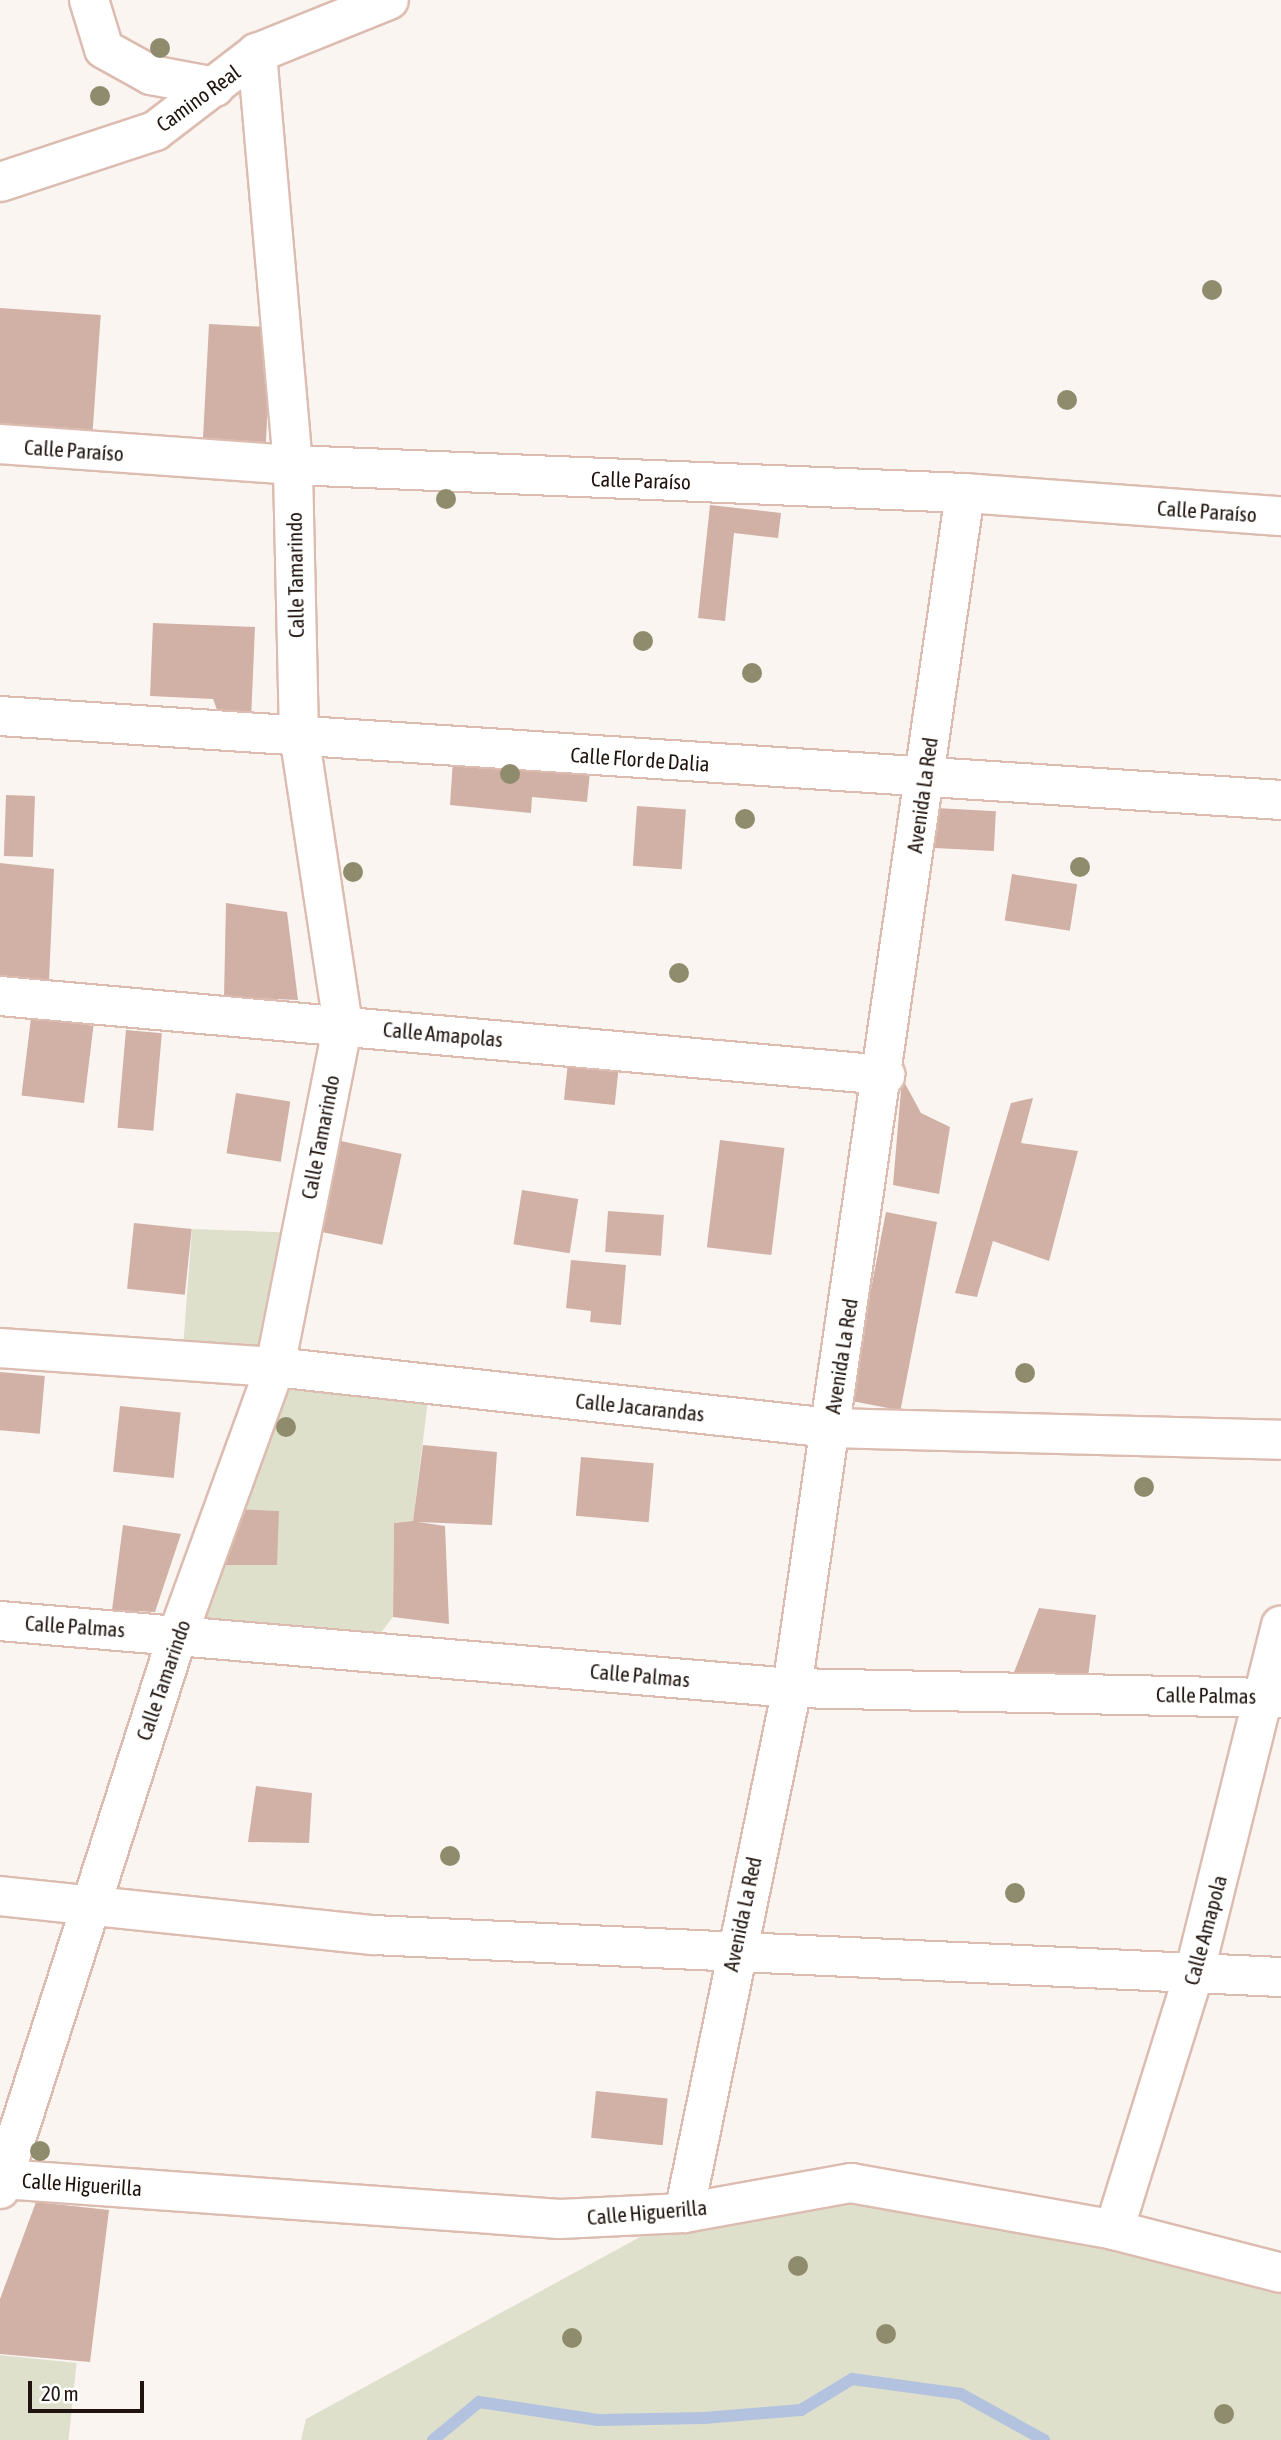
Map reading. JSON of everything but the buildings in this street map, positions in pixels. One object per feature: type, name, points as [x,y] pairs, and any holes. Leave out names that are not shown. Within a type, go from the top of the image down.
[{"type":"street","points":[[89,0],[104,49],[151,75],[215,87]]},
{"type":"street","name":"Camino Real","points":[[0,182],[155,131],[257,53],[389,0]]},
{"type":"street","name":"Calle Tamarindo","points":[[2,2184],[178,1634],[275,1367],[343,1025],[299,735],[293,465],[257,53]]},
{"type":"street","name":"Calle Paraíso","points":[[0,444],[293,465],[965,493],[1281,516]]},
{"type":"street","name":"Avenida La Red","points":[[684,2213],[734,1947],[792,1688],[886,1075],[923,779],[965,493]]},
{"type":"street","name":"Calle Flor de Dalia","points":[[0,716],[923,779],[1281,800]]},
{"type":"street","name":"Calle Amapolas","points":[[0,996],[886,1075]]},
{"type":"street","name":"Calle Jacarandas","points":[[0,1348],[275,1367],[830,1428],[1281,1440]]},
{"type":"street","name":"Calle Palmas","points":[[0,1621],[792,1688],[1273,1697]]},
{"type":"street","name":"Calle Amapola","points":[[1114,2230],[1195,1970],[1273,1697],[1281,1626]]},
{"type":"street","points":[[0,1896],[90,1903],[373,1935],[734,1947],[1281,1976]]},
{"type":"street","name":"Calle Higuerilla","points":[[2,2184],[560,2219],[684,2213],[851,2183],[1114,2230],[1281,2273]]},
{"type":"green space","points":[[192,1229],[301,1233],[275,1367],[430,1384],[413,1521],[394,1523],[393,1617],[367,1651],[179,1634],[274,1368],[182,1361]]},
{"type":"green space","points":[[851,2183],[1281,2273],[1281,2440],[301,2440],[306,2419],[684,2213]]},
{"type":"green space","points":[[0,2355],[77,2363],[68,2440],[0,2440]]},
{"type":"waterway","points":[[433,2440],[479,2402],[598,2420],[704,2418],[801,2410],[852,2379],[961,2394],[1044,2440]]}]
